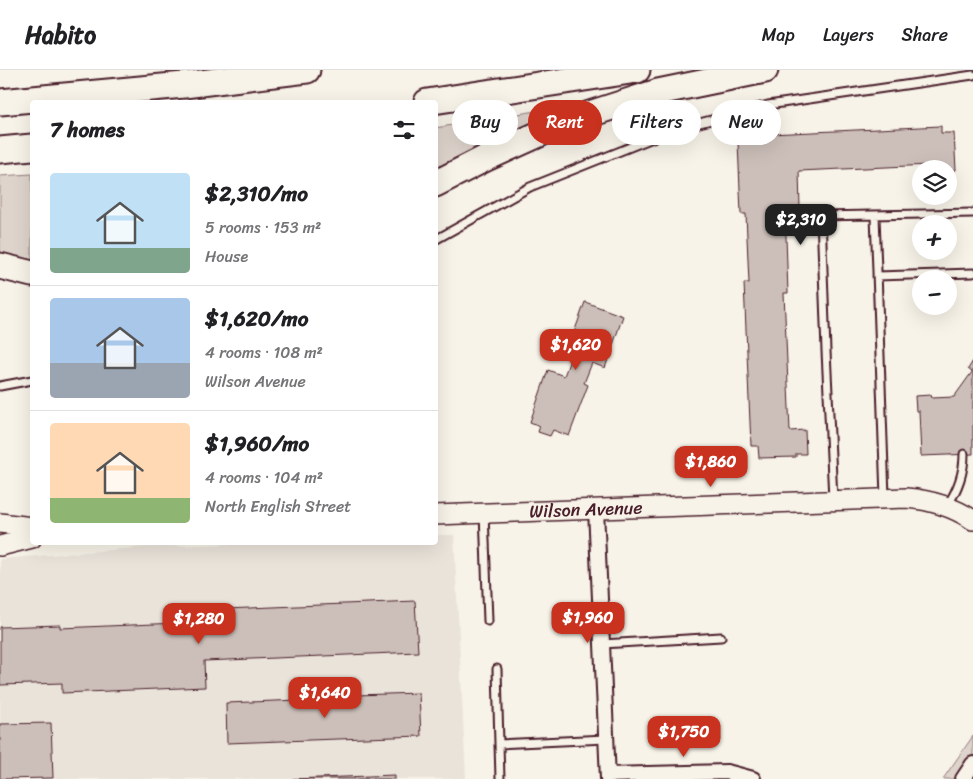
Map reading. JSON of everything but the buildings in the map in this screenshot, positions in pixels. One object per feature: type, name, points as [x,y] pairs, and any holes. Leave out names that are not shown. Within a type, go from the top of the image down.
[{"type":"highway","points":[[0,102],[184,86],[307,70]]},
{"type":"highway","points":[[438,100],[637,70]]},
{"type":"highway","points":[[438,182],[484,159],[568,121],[658,92],[764,70]]},
{"type":"highway","points":[[0,150],[30,146]]},
{"type":"highway","points":[[0,266],[30,274]]},
{"type":"street","name":"Wilson Avenue","points":[[438,515],[925,499],[947,506],[973,520]]},
{"type":"street","points":[[596,509],[608,777],[728,772],[753,779]]},
{"type":"street","points":[[0,524],[30,527]]},
{"type":"street","points":[[0,546],[30,538]]},
{"type":"street","points":[[963,779],[973,764]]},
{"type":"lane","points":[[438,238],[530,187],[673,130],[768,105],[973,76]]},
{"type":"lane","points":[[834,501],[826,351],[822,216],[973,213]]},
{"type":"lane","points":[[875,215],[885,499]]},
{"type":"lane","points":[[877,276],[973,273]]},
{"type":"lane","points":[[0,386],[30,380]]},
{"type":"lane","points":[[947,506],[953,497],[962,471],[964,454]]},
{"type":"lane","points":[[484,513],[488,621]]},
{"type":"lane","points":[[602,644],[720,637]]},
{"type":"lane","points":[[497,669],[500,779]]},
{"type":"lane","points":[[499,744],[606,739]]},
{"type":"shaded area","points":[[528,112],[528,125],[518,129],[518,114]]},
{"type":"shaded area","points":[[452,125],[452,145],[484,145],[438,169],[438,127]]},
{"type":"shaded area","points":[[30,174],[30,262],[0,255],[0,176]]},
{"type":"shaded area","points":[[438,535],[454,535],[466,779],[0,779],[0,559],[148,547],[202,545],[438,545]]},
{"type":"shaded area","points":[[973,736],[973,779],[943,779]]}]
